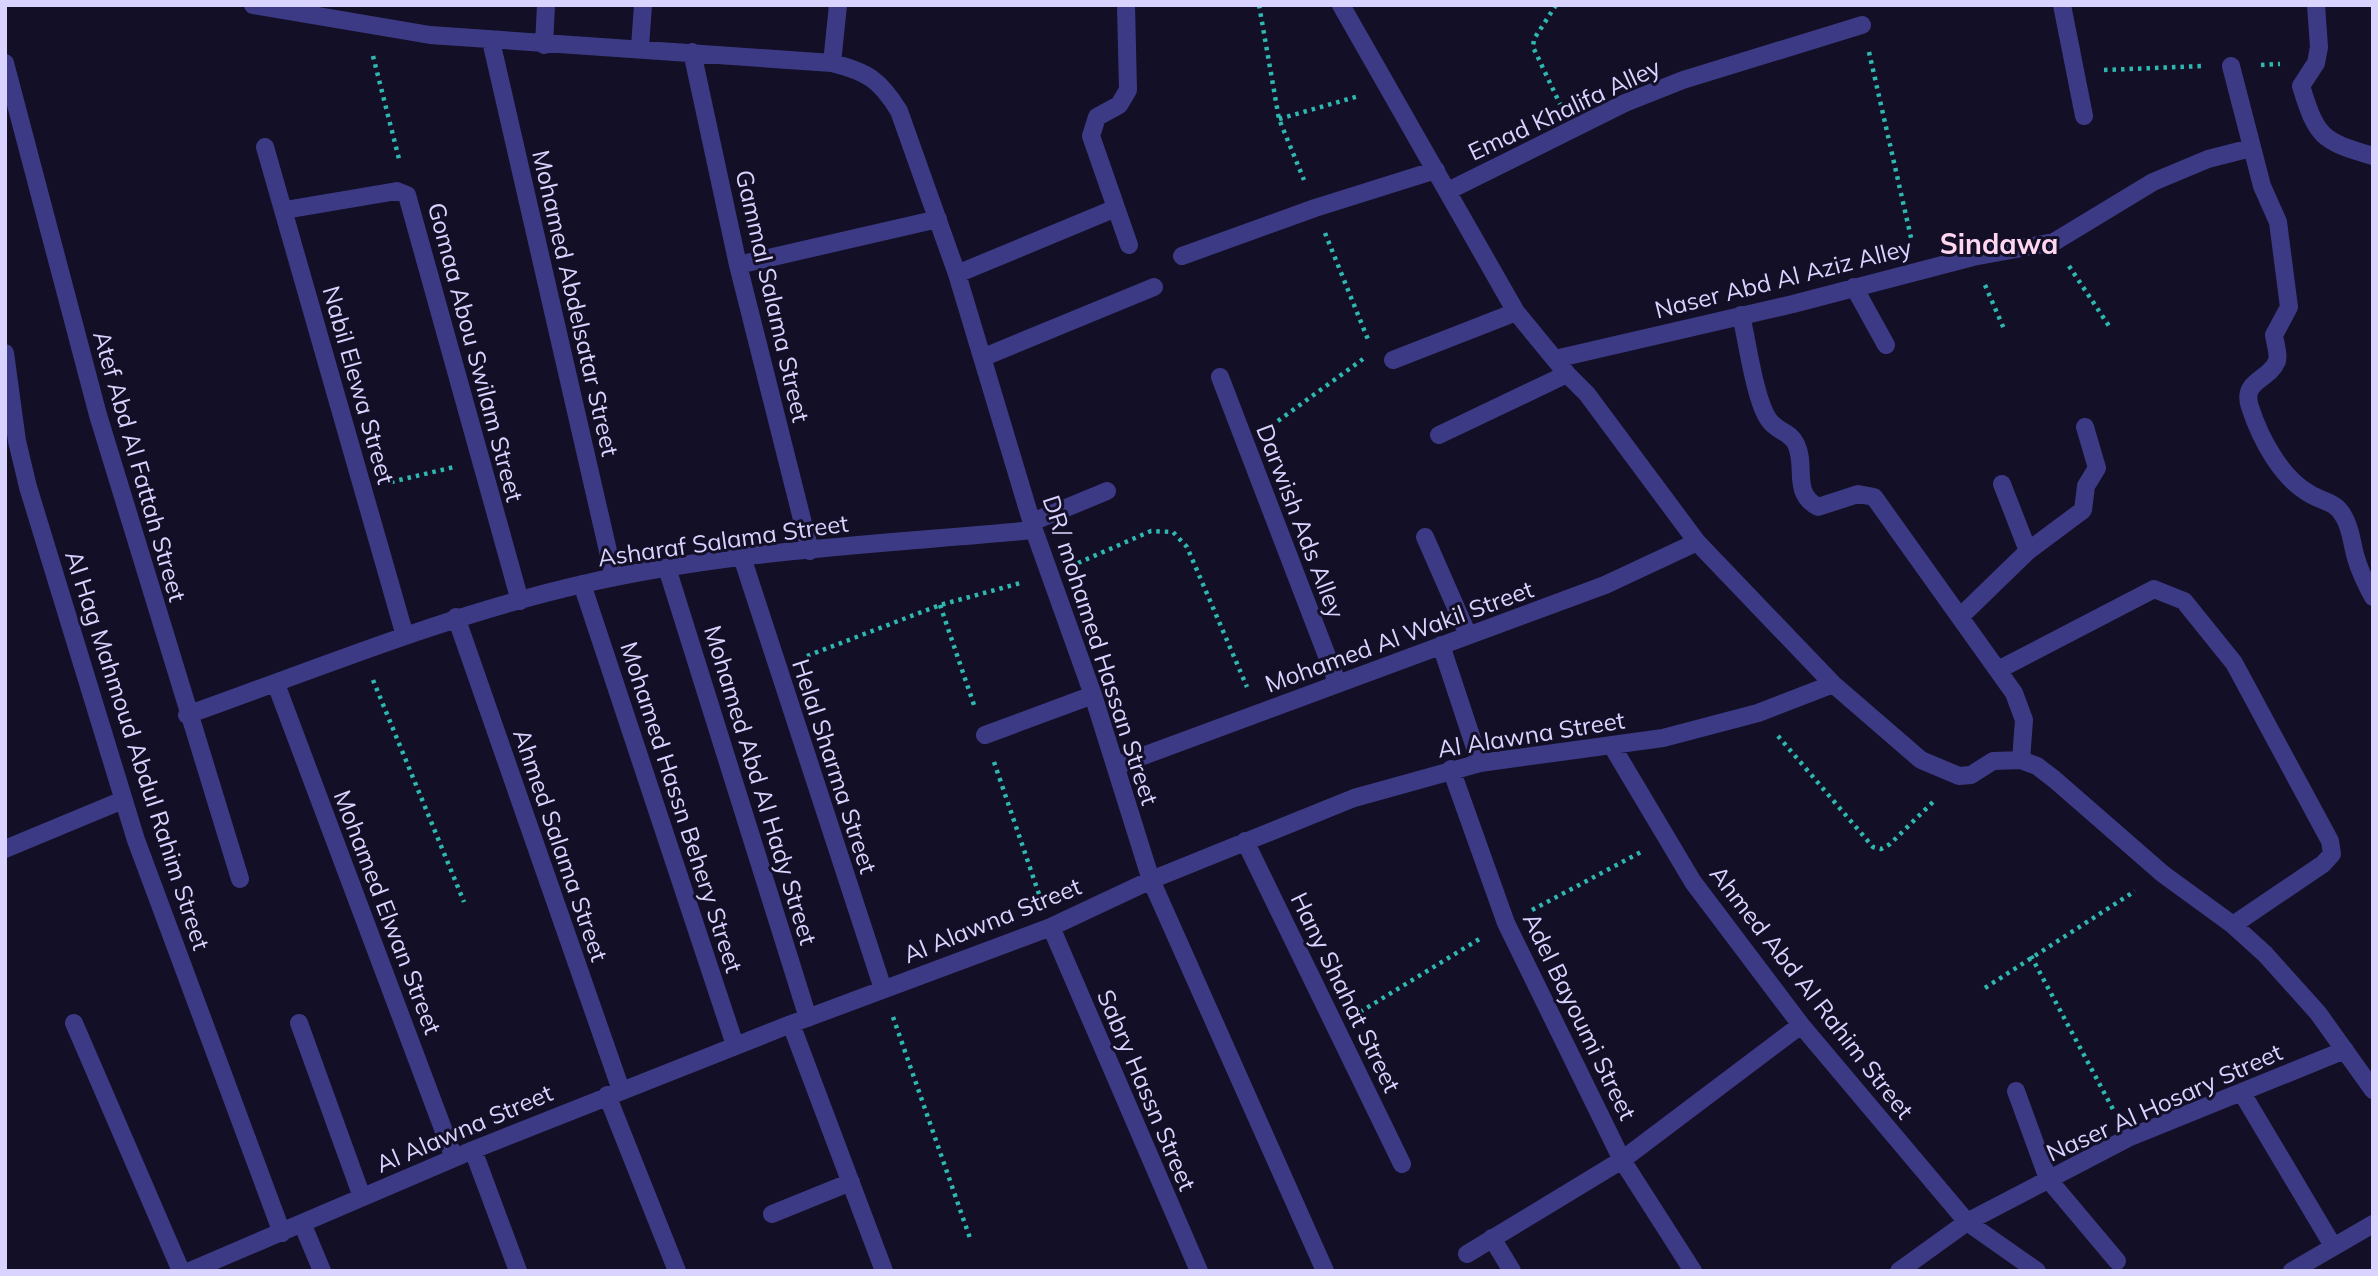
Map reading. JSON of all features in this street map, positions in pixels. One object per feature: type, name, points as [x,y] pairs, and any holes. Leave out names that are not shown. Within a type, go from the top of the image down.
[{"type":"street","name":"DR/ mohamed Hassan Street","points":[[253,5],[346,13],[365,24],[491,41],[640,47],[832,63],[864,71],[886,89],[899,111],[957,274],[1033,526],[1093,695],[1151,880],[1325,1271]]},
{"type":"street","points":[[544,45],[546,5]]},
{"type":"street","points":[[640,47],[643,5]]},
{"type":"street","points":[[832,63],[838,5]]},
{"type":"street","points":[[1126,5],[1128,90],[1119,105],[1097,117],[1091,136],[1129,245]]},
{"type":"street","points":[[1341,5],[1517,312],[1567,374],[1587,394],[1697,542],[1833,684],[1921,760],[1959,776],[1972,775],[1993,761],[2021,760],[2037,766],[2054,779],[2163,874],[2233,925],[2290,982],[2345,1050],[2373,1090]]},
{"type":"street","points":[[2062,5],[2084,116]]},
{"type":"street","points":[[2316,5],[2319,47],[2316,62],[2301,86],[2318,127],[2331,143],[2373,156]]},
{"type":"street","name":"Emad Khalifa Alley","points":[[1448,191],[1625,103],[1683,80],[1862,24]]},
{"type":"street","name":"Mohamed Abdelsatar Street","points":[[491,41],[614,577]]},
{"type":"street","name":"Gammal Salama Street","points":[[692,52],[738,265],[810,551]]},
{"type":"street","name":"Atef Abd Al Fattah Street","points":[[5,63],[97,415],[187,715],[240,879]]},
{"type":"street","points":[[2231,66],[2262,186],[2278,222],[2289,307],[2274,335],[2278,359],[2271,371],[2254,381],[2248,393],[2249,407],[2269,448],[2288,477],[2310,494],[2332,502],[2345,517],[2362,579],[2373,597]]},
{"type":"street","name":"Nabil Elewa Street","points":[[265,147],[405,636]]},
{"type":"street","name":"Naser Abd Al Aziz Alley","points":[[1555,359],[1973,257],[2054,242],[2153,182],[2208,159],[2251,148]]},
{"type":"street","points":[[1182,256],[1315,208],[1436,170]]},
{"type":"street","name":"Gomaa Abou Swilam Street","points":[[285,210],[397,191],[407,195],[520,601]]},
{"type":"street","points":[[957,274],[1116,208]]},
{"type":"street","points":[[738,265],[938,219]]},
{"type":"street","points":[[984,357],[1154,287]]},
{"type":"street","points":[[1854,287],[1886,345]]},
{"type":"street","points":[[1393,360],[1517,312]]},
{"type":"street","points":[[1741,315],[1763,408],[1775,427],[1789,433],[1797,447],[1800,484],[1807,500],[1818,507],[1858,494],[1874,496],[2014,693],[2024,720],[2021,760]]},
{"type":"street","name":"Al Hag Mahmoud Abdul Rahim Street","points":[[5,353],[17,441],[28,487],[123,800],[282,1233]]},
{"type":"street","points":[[1439,435],[1567,374]]},
{"type":"street","name":"Darwish Ads Alley","points":[[1220,377],[1337,682]]},
{"type":"street","points":[[1960,617],[2028,551],[2083,510],[2086,486],[2097,468],[2085,426]]},
{"type":"street","points":[[2002,484],[2028,551]]},
{"type":"street","name":"Asharaf Salama Street","points":[[187,715],[456,617],[582,584],[742,557],[1033,526],[1107,491]]},
{"type":"street","points":[[1425,537],[1468,635]]},
{"type":"street","name":"Mohamed Al Wakil Street","points":[[1116,766],[1605,585],[1697,542]]},
{"type":"street","name":"Helal Sharma Street","points":[[742,557],[883,989]]},
{"type":"street","name":"Mohamed Abd Al Hady Street","points":[[667,568],[800,1021],[851,1182],[884,1271]]},
{"type":"street","name":"Mohamed Hassn Behery Street","points":[[582,584],[735,1045]]},
{"type":"street","points":[[1998,670],[2154,589],[2184,601],[2234,663],[2330,841],[2332,853],[2323,864],[2233,925]]},
{"type":"street","name":"Ahmed Salama Street","points":[[456,617],[614,1093],[677,1271]]},
{"type":"street","points":[[1441,645],[1480,763]]},
{"type":"street","name":"Mohamed Elwan Street","points":[[276,684],[454,1158]]},
{"type":"street","name":"Al Alawna Street","points":[[190,1271],[473,1150],[735,1045],[1051,927],[1151,880],[1354,798],[1480,763],[1663,738],[1758,713],[1833,684]]},
{"type":"street","points":[[985,735],[1093,695]]},
{"type":"street","name":"Ahmed Abd Al Rahim Street","points":[[1612,746],[1665,839],[1727,929],[1801,1025],[1967,1222],[2037,1271]]},
{"type":"street","name":"Adel Bayoumi Street","points":[[1451,769],[1506,923],[1622,1160],[1693,1271]]},
{"type":"street","points":[[5,849],[123,800]]},
{"type":"street","name":"Hany Shahat Street","points":[[1245,841],[1402,1164]]},
{"type":"street","name":"Sabry Hassn Street","points":[[1051,927],[1199,1271]]},
{"type":"street","points":[[74,1023],[181,1271]]},
{"type":"street","points":[[299,1023],[362,1197]]},
{"type":"street","points":[[1467,1254],[1622,1160],[1801,1025]]},
{"type":"street","name":"Naser Al Hosary Street","points":[[1899,1271],[1967,1222],[2129,1138],[2345,1050]]},
{"type":"street","points":[[2016,1091],[2048,1179],[2117,1261]]},
{"type":"street","points":[[2242,1093],[2333,1246]]},
{"type":"street","points":[[473,1150],[518,1271]]},
{"type":"street","points":[[772,1214],[851,1182]]},
{"type":"street","points":[[302,1223],[322,1271]]},
{"type":"street","points":[[2292,1271],[2373,1224]]},
{"type":"street","points":[[1492,1238],[1512,1271]]},
{"type":"path","points":[[1246,444],[1373,352],[1279,118],[1259,5]]},
{"type":"path","points":[[1556,5],[1534,39],[1533,47],[1573,129]]},
{"type":"path","points":[[365,24],[407,195]]},
{"type":"path","points":[[1862,24],[1918,270]]},
{"type":"path","points":[[2077,72],[2316,62]]},
{"type":"path","points":[[1279,118],[1389,88]]},
{"type":"path","points":[[2054,242],[2111,330]]},
{"type":"path","points":[[1973,257],[2004,330]]},
{"type":"path","points":[[363,489],[480,461]]},
{"type":"path","points":[[776,667],[940,606],[1051,575],[1151,531],[1173,532],[1187,547],[1259,714]]},
{"type":"path","points":[[360,650],[464,902]]},
{"type":"path","points":[[1758,713],[1873,847],[1881,849],[1890,844],[1959,776]]},
{"type":"path","points":[[1335,1027],[1506,923],[1665,839]]},
{"type":"path","points":[[1984,988],[2163,874]]},
{"type":"path","points":[[2031,956],[2129,1138]]},
{"type":"path","points":[[883,989],[971,1241]]},
{"type":"district","name":"Sindawa","points":[[1999,243]]}]
